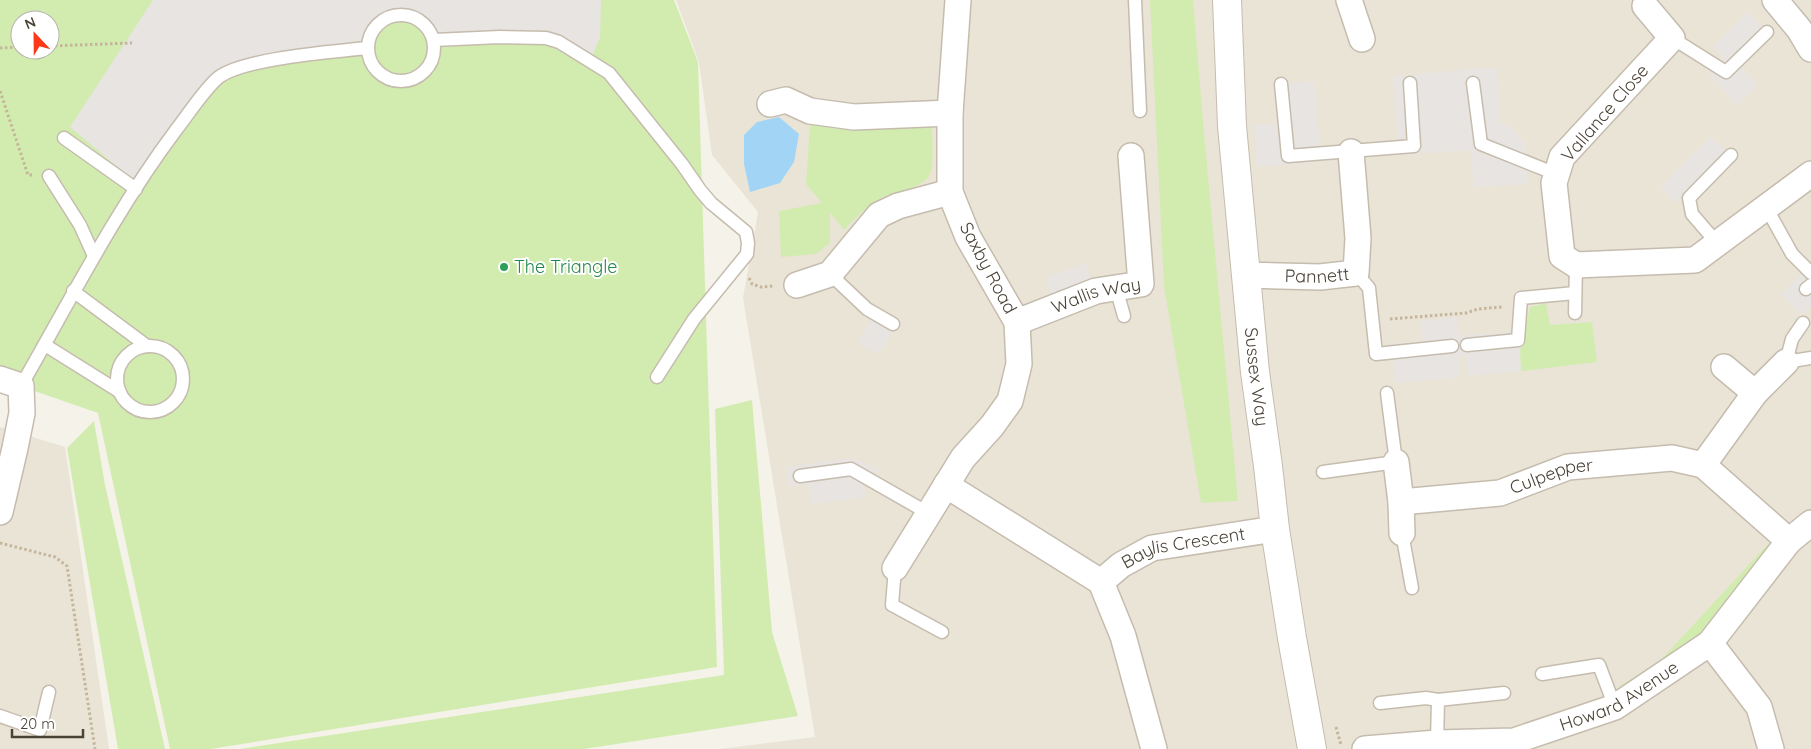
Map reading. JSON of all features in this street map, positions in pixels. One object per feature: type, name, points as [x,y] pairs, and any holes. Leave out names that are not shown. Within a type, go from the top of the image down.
[{"type":"street","name":"Saxby Road","points":[[895,568],[963,458],[992,426],[1010,401],[1019,364],[1018,322],[968,237],[950,192],[950,113],[958,0]]},
{"type":"street","name":"Sussex Way","points":[[1227,0],[1232,126],[1255,372],[1268,466],[1274,529],[1312,749]]},
{"type":"street","points":[[1775,0],[1807,33]]},
{"type":"street","points":[[1355,2],[1362,39]]},
{"type":"street","points":[[1643,3],[1672,38]]},
{"type":"street","name":"Vallance Close","points":[[1576,265],[1562,256],[1554,183],[1562,157],[1672,38]]},
{"type":"street","points":[[770,104],[786,100],[810,111],[854,117],[950,113]]},
{"type":"street","name":"Pannett","points":[[1246,275],[1320,277],[1356,273],[1358,238],[1351,152]]},
{"type":"street","name":"Wallis Way","points":[[1018,322],[1096,291],[1141,284],[1131,156]]},
{"type":"street","points":[[1576,265],[1695,260],[1811,174]]},
{"type":"street","points":[[796,284],[830,274],[879,215],[898,206],[950,192]]},
{"type":"street","points":[[1702,465],[1755,393],[1786,362]]},
{"type":"street","points":[[1724,367],[1755,393]]},
{"type":"street","points":[[0,512],[22,413],[11,383]]},
{"type":"street","name":"Culpepper","points":[[1401,502],[1500,493],[1568,467],[1672,458],[1702,465],[1789,541]]},
{"type":"street","points":[[1396,462],[1401,502],[1402,533]]},
{"type":"street","name":"Baylis Crescent","points":[[946,485],[1101,582],[1124,636],[1154,749]]},
{"type":"street","name":"Howard Avenue","points":[[1365,749],[1437,743],[1514,745],[1615,707],[1710,643],[1789,541],[1811,523]]},
{"type":"street","name":"Baylis Crescent","points":[[1101,582],[1120,565],[1152,548],[1274,529]]},
{"type":"street","points":[[1710,643],[1759,707],[1772,749]]},
{"type":"lane","points":[[1135,0],[1140,111]]},
{"type":"lane","points":[[396,14],[404,14],[419,20],[429,29],[434,40],[434,53],[429,66],[417,77],[403,81],[388,78],[376,69],[370,59],[368,48],[368,40],[375,26],[384,19],[396,14]]},
{"type":"lane","points":[[1672,38],[1726,72],[1767,32]]},
{"type":"lane","points":[[434,40],[500,37],[546,38],[559,42],[610,72],[711,203],[746,232],[747,254],[694,319],[657,377]]},
{"type":"lane","points":[[11,383],[45,345],[94,256],[159,153],[199,100],[220,77],[247,65],[368,48]]},
{"type":"lane","points":[[1281,84],[1288,156],[1414,146],[1410,83]]},
{"type":"lane","points":[[1473,83],[1481,144],[1556,174]]},
{"type":"lane","points":[[64,138],[136,189]]},
{"type":"lane","points":[[1717,244],[1692,214],[1688,198],[1731,155]]},
{"type":"lane","points":[[49,176],[80,225],[94,256]]},
{"type":"lane","points":[[1766,207],[1792,254],[1811,273]]},
{"type":"lane","points":[[1575,313],[1576,265]]},
{"type":"lane","points":[[1356,273],[1369,288],[1376,354],[1452,346]]},
{"type":"lane","points":[[830,274],[867,310],[893,324]]},
{"type":"lane","points":[[1116,288],[1124,316]]},
{"type":"lane","points":[[73,292],[147,346]]},
{"type":"lane","points":[[1467,345],[1518,340],[1521,298],[1574,293]]},
{"type":"lane","points":[[1803,323],[1792,339],[1786,362],[1811,358]]},
{"type":"lane","points":[[45,345],[120,392]]},
{"type":"lane","points":[[147,346],[158,347],[169,352],[177,360],[182,376],[180,392],[173,402],[164,408],[154,411],[134,408],[125,401],[120,392],[117,377],[121,363],[127,354],[136,348],[147,346]]},
{"type":"lane","points":[[1324,472],[1396,462],[1387,394]]},
{"type":"lane","points":[[800,476],[851,469],[928,513]]},
{"type":"lane","points":[[1402,533],[1412,588]]},
{"type":"lane","points":[[895,568],[892,605],[942,632]]},
{"type":"lane","points":[[1542,674],[1599,665],[1615,707]]},
{"type":"lane","points":[[0,716],[40,730],[49,692]]},
{"type":"lane","points":[[1380,703],[1426,698],[1438,700],[1504,693]]},
{"type":"lane","points":[[1437,743],[1438,700]]},
{"type":"path","points":[[60,46],[132,43]]},
{"type":"path","points":[[0,90],[28,175],[49,176]]},
{"type":"path","points":[[742,262],[752,284],[761,287],[796,284]]},
{"type":"path","points":[[1372,319],[1384,320],[1466,313],[1478,309],[1509,306],[1521,298]]},
{"type":"path","points":[[0,543],[55,557],[66,566],[95,749]]},
{"type":"shaded area","points":[[153,0],[601,0],[600,38],[590,61],[559,42],[434,40],[429,29],[419,20],[404,14],[396,15],[384,19],[375,26],[368,40],[367,48],[317,54],[220,77],[139,185],[70,127]]},
{"type":"shaded area","points":[[676,0],[1811,0],[1811,749],[719,749],[815,737],[743,298],[758,212],[712,155],[699,62]]},
{"type":"shaded area","points":[[1748,12],[1767,32],[1736,62],[1758,85],[1737,105],[1708,74],[1724,59],[1713,47]]},
{"type":"shaded area","points":[[1497,67],[1500,122],[1510,127],[1525,143],[1528,184],[1474,187],[1470,150],[1399,155],[1393,76]]},
{"type":"shaded area","points":[[1314,81],[1321,162],[1257,167],[1254,125],[1285,122],[1281,84]]},
{"type":"shaded area","points":[[1711,137],[1731,155],[1689,198],[1675,202],[1660,187]]},
{"type":"shaded area","points":[[1085,263],[1096,291],[1055,306],[1046,278]]},
{"type":"shaded area","points":[[1811,263],[1811,306],[1802,315],[1781,295]]},
{"type":"shaded area","points":[[874,313],[895,326],[879,354],[858,344]]},
{"type":"shaded area","points":[[1457,317],[1459,336],[1517,331],[1521,371],[1468,376],[1465,356],[1458,357],[1460,377],[1395,383],[1391,344],[1422,341],[1420,321]]},
{"type":"shaded area","points":[[0,427],[65,447],[109,749],[0,749]]},
{"type":"shaded area","points":[[853,458],[879,469],[863,486],[866,497],[812,504],[808,484],[789,487],[787,467]]},
{"type":"green space","points":[[0,0],[674,0],[698,62],[717,667],[211,749],[170,749],[98,413],[0,379]]},
{"type":"green space","points":[[1150,0],[1193,0],[1238,501],[1201,503],[1164,287]]},
{"type":"green space","points":[[810,123],[836,129],[932,126],[933,159],[931,171],[926,180],[921,184],[883,197],[873,203],[844,230],[830,213],[830,243],[816,254],[781,257],[779,211],[822,203],[806,184]]},
{"type":"green space","points":[[1546,303],[1550,325],[1592,322],[1597,362],[1521,371],[1520,351],[1530,307]]},
{"type":"green space","points":[[752,400],[772,632],[798,716],[584,749],[240,749],[724,675],[715,409]]},
{"type":"green space","points":[[94,421],[105,485],[165,749],[118,749],[67,448]]},
{"type":"green space","points":[[1769,543],[1764,562],[1692,643],[1626,686],[1618,687],[1659,662]]},
{"type":"water","points":[[779,117],[799,134],[794,162],[780,183],[750,192],[744,164],[744,135],[757,122]]},
{"type":"place","name":"The Triangle","points":[[504,267]]}]
